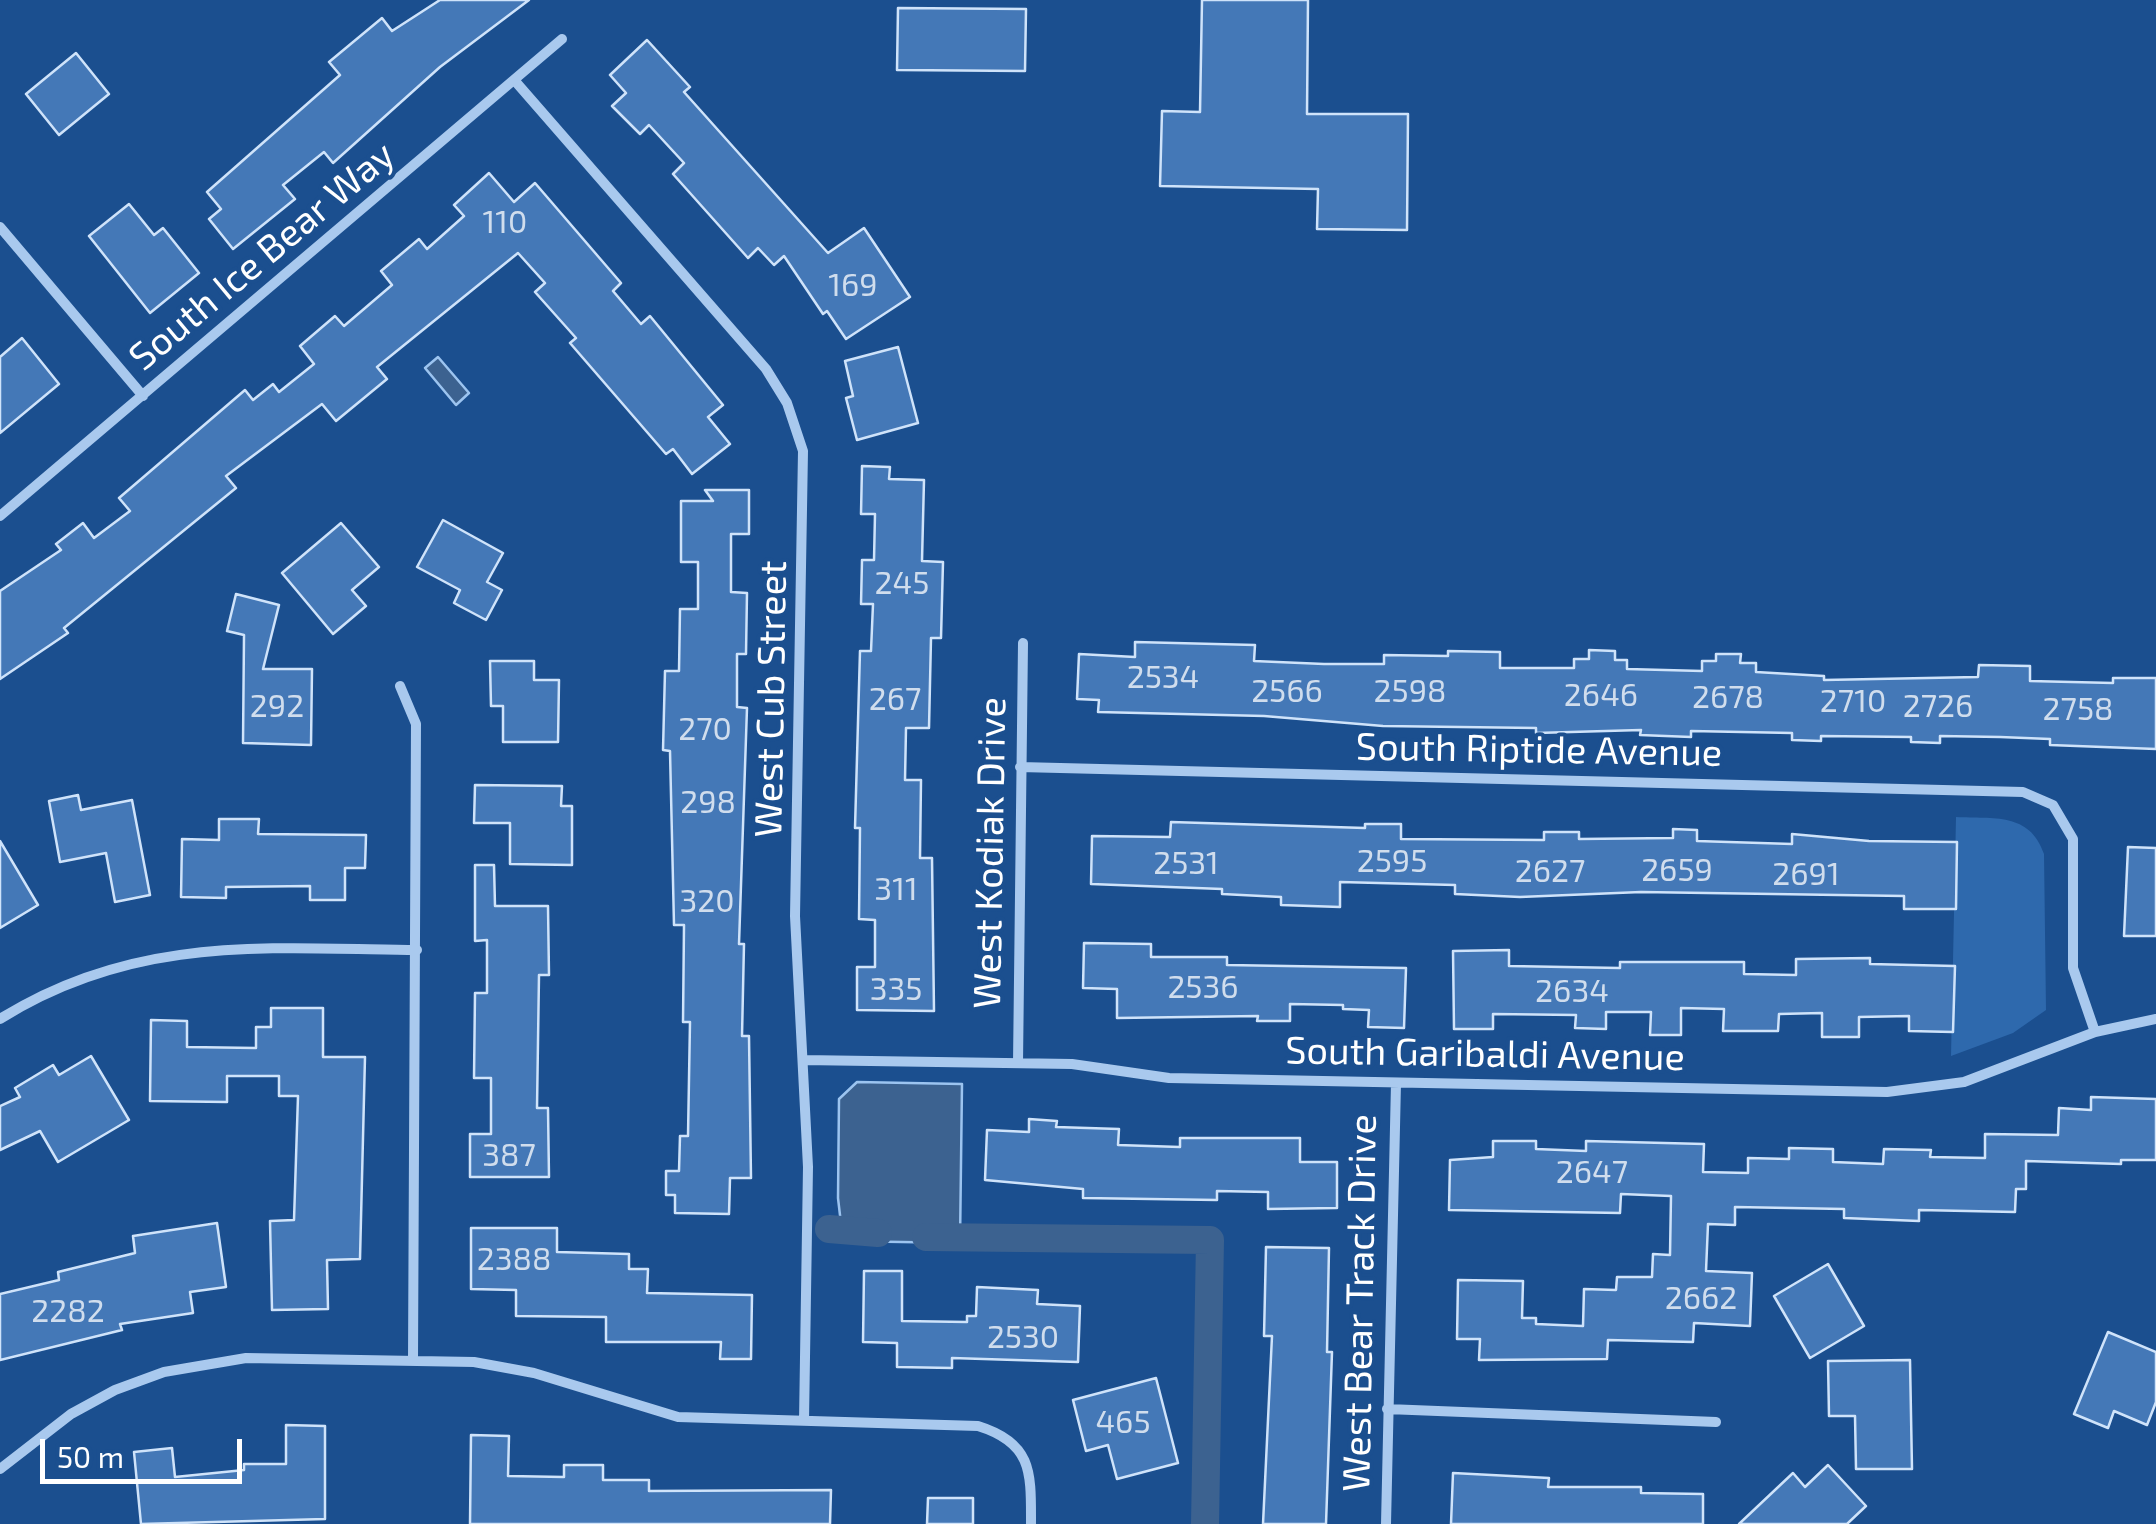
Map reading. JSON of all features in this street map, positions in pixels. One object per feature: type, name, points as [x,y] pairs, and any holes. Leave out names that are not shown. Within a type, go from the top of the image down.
[{"type":"street","name":"South Ice Bear Way","points":[[0,516],[562,39]]},
{"type":"street","name":"West Cub Street","points":[[515,81],[766,369],[787,403],[803,451],[796,916],[808,1166],[804,1421]]},
{"type":"street","points":[[0,227],[143,396]]},
{"type":"street","name":"West Kodiak Drive","points":[[1018,1063],[1022,643]]},
{"type":"street","points":[[400,686],[416,724],[412,1359]]},
{"type":"street","name":"South Riptide Avenue","points":[[1020,767],[2023,792],[2053,805],[2073,839],[2073,968],[2094,1032]]},
{"type":"street","points":[[0,1020],[85,976],[162,954],[236,948],[416,950]]},
{"type":"street","name":"South Garibaldi Avenue","points":[[803,1060],[1072,1064],[1169,1078],[1926,1089],[1964,1082],[2094,1032],[2156,1020]]},
{"type":"street","name":"West Bear Track Drive","points":[[1386,1524],[1396,1083]]},
{"type":"street","points":[[0,1470],[71,1414],[164,1372],[246,1358],[412,1359],[504,1366],[678,1417],[978,1426],[1015,1444],[1031,1484],[1031,1524]]},
{"type":"street","points":[[1387,1409],[1716,1422]]},
{"type":"shaded area","points":[[438,357],[469,393],[456,405],[425,368]]},
{"type":"shaded area","points":[[1956,817],[2009,820],[2038,840],[2044,854],[2046,1010],[2013,1033],[1951,1056]]},
{"type":"shaded area","points":[[857,1082],[962,1084],[960,1243],[843,1241],[838,1198],[839,1099]]},
{"type":"building","points":[[440,0],[529,0],[440,67],[333,163],[324,152],[283,185],[295,199],[233,249],[209,219],[221,209],[207,192],[340,75],[329,62],[382,18],[392,31]]},
{"type":"building","points":[[1202,0],[1308,0],[1307,114],[1408,114],[1407,230],[1317,229],[1318,189],[1160,186],[1162,111],[1200,112]]},
{"type":"building","points":[[898,8],[1026,9],[1025,71],[897,70]]},
{"type":"building","points":[[647,40],[690,87],[684,92],[828,253],[864,228],[910,297],[846,339],[827,311],[823,314],[784,256],[774,265],[758,248],[748,258],[673,174],[684,163],[649,125],[640,134],[612,106],[626,93],[610,75]]},
{"type":"building","points":[[76,53],[109,94],[59,135],[26,94]]},
{"type":"building","points":[[489,173],[514,202],[535,183],[621,283],[613,291],[641,324],[650,316],[723,405],[708,417],[730,444],[692,474],[673,449],[666,454],[570,343],[576,338],[535,292],[545,283],[518,253],[377,367],[387,379],[336,421],[322,404],[226,476],[236,488],[64,628],[68,633],[0,679],[0,591],[61,550],[56,544],[83,523],[94,538],[130,511],[119,498],[245,390],[253,400],[273,384],[279,392],[314,364],[300,346],[335,316],[344,326],[392,285],[381,271],[419,239],[427,249],[464,216],[454,205]]},
{"type":"building","points":[[129,204],[154,235],[163,228],[199,273],[150,313],[89,236]]},
{"type":"building","points":[[22,338],[59,384],[0,433],[0,357]]},
{"type":"building","points":[[898,347],[918,423],[857,440],[846,398],[853,396],[845,361]]},
{"type":"building","points":[[862,466],[890,467],[889,479],[924,480],[922,561],[943,562],[941,638],[931,638],[929,728],[906,728],[905,780],[921,780],[920,858],[932,858],[934,1011],[857,1010],[857,967],[875,967],[875,920],[859,919],[860,828],[855,828],[860,651],[871,651],[873,604],[861,604],[862,560],[874,560],[875,514],[861,514]]},
{"type":"building","points":[[705,490],[749,490],[749,534],[731,534],[731,592],[747,593],[746,654],[737,654],[737,707],[747,708],[739,944],[744,944],[742,1036],[749,1036],[751,1178],[730,1178],[729,1214],[675,1213],[675,1195],[666,1195],[666,1171],[679,1171],[680,1136],[688,1136],[690,1022],[683,1022],[684,925],[674,925],[670,751],[663,750],[665,671],[679,671],[680,609],[698,609],[698,562],[681,562],[681,501],[713,501]]},
{"type":"building","points":[[443,520],[503,553],[487,582],[502,590],[486,620],[454,603],[460,590],[417,567]]},
{"type":"building","points":[[341,523],[379,567],[352,590],[366,606],[333,634],[282,573]]},
{"type":"building","points":[[236,594],[279,605],[263,669],[312,669],[311,745],[243,743],[244,635],[227,631]]},
{"type":"building","points":[[1135,642],[1255,645],[1254,661],[1324,664],[1384,664],[1384,655],[1448,656],[1448,651],[1500,652],[1500,668],[1574,668],[1574,659],[1589,659],[1589,650],[1615,651],[1615,660],[1627,660],[1627,669],[1702,671],[1702,661],[1716,661],[1716,654],[1741,654],[1740,663],[1756,663],[1756,672],[1824,676],[1824,680],[1978,677],[1979,665],[2030,666],[2030,681],[2113,683],[2113,678],[2156,678],[2156,749],[2050,745],[2050,739],[2000,737],[1940,736],[1940,743],[1911,742],[1911,737],[1821,736],[1821,741],[1792,740],[1792,733],[1691,731],[1691,737],[1640,735],[1641,730],[1536,733],[1536,728],[1383,726],[1264,716],[1098,712],[1099,700],[1077,699],[1079,654],[1135,657]]},
{"type":"building","points":[[490,661],[534,661],[534,680],[559,680],[558,742],[503,742],[503,706],[491,706]]},
{"type":"building","points":[[475,785],[562,786],[561,806],[572,806],[572,865],[510,864],[510,823],[474,823]]},
{"type":"building","points":[[78,795],[81,810],[132,800],[150,895],[115,902],[106,853],[60,862],[49,801]]},
{"type":"building","points":[[219,819],[259,819],[258,834],[366,835],[365,868],[345,868],[345,900],[310,900],[310,886],[226,887],[226,898],[181,897],[182,839],[219,840]]},
{"type":"building","points":[[1171,822],[1365,828],[1365,824],[1401,824],[1401,839],[1544,840],[1544,832],[1579,832],[1579,839],[1673,838],[1673,829],[1697,830],[1697,841],[1792,844],[1792,834],[1869,841],[1957,842],[1956,909],[1904,909],[1904,896],[1641,892],[1520,897],[1455,894],[1455,885],[1340,882],[1340,907],[1281,905],[1281,897],[1222,894],[1222,889],[1091,884],[1092,836],[1170,837]]},
{"type":"building","points":[[0,841],[38,905],[0,928]]},
{"type":"building","points":[[2128,847],[2156,848],[2156,936],[2124,936]]},
{"type":"building","points":[[475,865],[494,865],[495,906],[548,906],[549,975],[539,975],[537,1108],[548,1108],[549,1177],[470,1177],[470,1134],[491,1134],[491,1078],[474,1078],[475,993],[487,993],[487,940],[475,941]]},
{"type":"building","points":[[1084,943],[1151,944],[1151,957],[1227,957],[1227,965],[1406,968],[1404,1028],[1368,1027],[1369,1010],[1343,1009],[1343,1005],[1290,1004],[1290,1021],[1257,1021],[1258,1016],[1117,1018],[1117,989],[1083,988]]},
{"type":"building","points":[[1509,950],[1509,966],[1620,968],[1620,962],[1744,962],[1744,974],[1796,975],[1796,959],[1870,958],[1870,964],[1955,966],[1953,1032],[1909,1031],[1909,1016],[1859,1017],[1859,1037],[1822,1037],[1822,1013],[1779,1014],[1778,1031],[1723,1031],[1724,1009],[1681,1008],[1681,1035],[1650,1035],[1651,1012],[1606,1012],[1606,1029],[1575,1028],[1576,1015],[1493,1014],[1493,1029],[1454,1029],[1453,951]]},
{"type":"building","points":[[271,1008],[323,1008],[323,1057],[365,1057],[360,1259],[327,1260],[328,1309],[272,1310],[270,1221],[294,1220],[298,1096],[279,1096],[279,1076],[227,1076],[227,1102],[150,1101],[151,1020],[187,1021],[187,1047],[256,1048],[256,1027],[271,1027]]},
{"type":"building","points":[[91,1056],[129,1120],[58,1162],[40,1131],[0,1150],[0,1106],[20,1097],[15,1088],[53,1065],[59,1075]]},
{"type":"building","points":[[2091,1097],[2156,1099],[2156,1160],[2121,1160],[2121,1164],[2026,1161],[2026,1189],[2016,1189],[2015,1212],[1919,1210],[1919,1221],[1844,1218],[1844,1209],[1735,1207],[1735,1225],[1708,1224],[1706,1271],[1752,1273],[1750,1326],[1694,1323],[1693,1342],[1608,1340],[1607,1359],[1479,1360],[1480,1339],[1457,1339],[1458,1280],[1523,1281],[1522,1318],[1536,1318],[1536,1324],[1583,1326],[1584,1289],[1616,1290],[1617,1277],[1652,1277],[1653,1254],[1670,1255],[1671,1196],[1621,1194],[1620,1213],[1449,1210],[1450,1160],[1493,1157],[1493,1141],[1536,1141],[1536,1149],[1586,1151],[1586,1141],[1704,1144],[1703,1172],[1748,1173],[1748,1158],[1789,1159],[1789,1148],[1833,1149],[1833,1162],[1883,1164],[1884,1149],[1931,1150],[1930,1157],[1985,1158],[1985,1134],[2058,1135],[2059,1108],[2091,1110]]},
{"type":"building","points":[[1029,1119],[1057,1121],[1056,1127],[1119,1129],[1118,1145],[1180,1147],[1180,1138],[1300,1138],[1300,1162],[1337,1162],[1337,1208],[1268,1209],[1268,1192],[1217,1191],[1217,1200],[1083,1198],[1083,1189],[985,1180],[987,1130],[1029,1132]]},
{"type":"building","points":[[217,1223],[226,1287],[190,1292],[193,1313],[120,1324],[122,1330],[0,1360],[0,1294],[59,1280],[58,1272],[135,1253],[133,1236]]},
{"type":"building","points":[[471,1228],[557,1228],[557,1252],[629,1254],[629,1269],[648,1269],[647,1293],[752,1295],[751,1359],[720,1359],[721,1342],[606,1342],[606,1317],[516,1316],[516,1290],[471,1289]]},
{"type":"building","points":[[1266,1247],[1329,1248],[1327,1352],[1332,1352],[1326,1524],[1263,1524],[1272,1336],[1264,1336]]},
{"type":"building","points":[[1828,1264],[1864,1326],[1810,1358],[1774,1296]]},
{"type":"building","points":[[864,1271],[902,1271],[902,1321],[967,1322],[967,1316],[976,1316],[977,1287],[1038,1290],[1037,1304],[1080,1306],[1078,1362],[952,1358],[952,1368],[897,1367],[897,1343],[863,1342]]},
{"type":"building","points":[[2108,1332],[2156,1352],[2156,1402],[2147,1425],[2114,1411],[2108,1428],[2074,1414]]},
{"type":"building","points":[[1910,1360],[1912,1469],[1856,1469],[1855,1416],[1829,1416],[1828,1361]]},
{"type":"building","points":[[1156,1378],[1178,1463],[1117,1479],[1108,1445],[1086,1451],[1073,1400]]},
{"type":"building","points":[[286,1425],[325,1426],[325,1519],[141,1524],[134,1452],[172,1448],[175,1477],[244,1470],[244,1464],[286,1464]]},
{"type":"building","points":[[471,1435],[509,1436],[508,1476],[564,1477],[564,1465],[603,1465],[603,1480],[649,1480],[649,1491],[831,1490],[830,1524],[470,1524]]},
{"type":"building","points":[[1828,1465],[1866,1506],[1847,1524],[1739,1524],[1793,1473],[1805,1487]]},
{"type":"building","points":[[1453,1473],[1549,1478],[1548,1487],[1641,1487],[1641,1493],[1703,1494],[1703,1524],[1451,1524]]},
{"type":"building","points":[[928,1498],[973,1498],[973,1524],[927,1524]]},
{"type":"waterway","points":[[829,1229],[878,1233]]},
{"type":"waterway","points":[[926,1237],[1210,1240],[1205,1524]]}]
